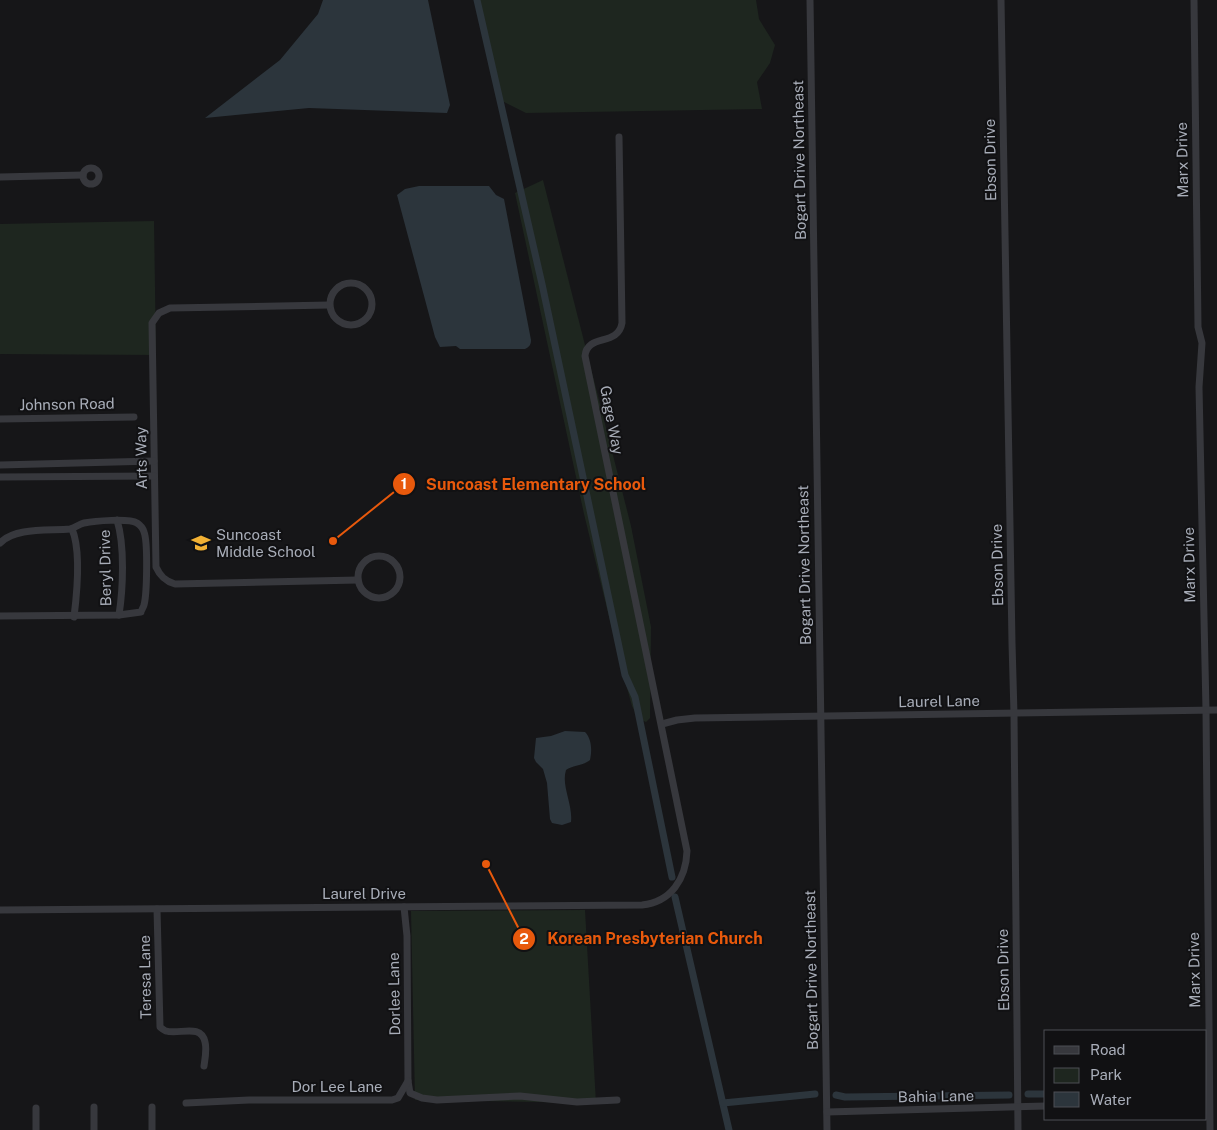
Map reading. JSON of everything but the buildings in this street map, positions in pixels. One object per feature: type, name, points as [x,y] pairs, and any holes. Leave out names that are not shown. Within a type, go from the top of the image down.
[{"type":"street","name":"Bogart Drive Northeast","points":[[810,0],[827,1130]]},
{"type":"street","name":"Ebson Drive","points":[[1001,0],[1014,714],[1018,1130]]},
{"type":"street","name":"Marx Drive","points":[[1194,0],[1198,327],[1202,343],[1199,387],[1206,710],[1208,1096],[1210,1130]]},
{"type":"street","name":"Gage Way","points":[[620,137],[621,329],[616,335],[590,344],[586,349],[585,356],[686,844]]},
{"type":"street","points":[[0,177],[82,176]]},
{"type":"street","points":[[350,283],[367,291],[372,303],[369,315],[364,320],[352,325],[345,325],[334,317],[330,305],[333,293],[338,288],[350,283]]},
{"type":"street","name":"Arts Way","points":[[330,305],[170,308],[159,313],[152,323],[156,567],[159,574],[166,581],[175,584],[358,580]]},
{"type":"street","name":"Johnson Road","points":[[0,420],[134,417]]},
{"type":"street","points":[[0,465],[154,461]]},
{"type":"street","points":[[0,477],[154,476]]},
{"type":"street","name":"Beryl Drive","points":[[117,520],[121,534],[121,602],[119,615]]},
{"type":"street","name":"Beryl Drive","points":[[0,543],[6,537],[13,534],[51,529],[72,529],[88,522],[117,520],[134,522],[140,525],[144,532],[145,542],[144,605],[141,612],[74,617],[0,616]]},
{"type":"street","name":"Beryl Drive","points":[[72,529],[77,554],[74,617]]},
{"type":"street","points":[[376,556],[389,559],[395,563],[400,575],[397,589],[385,598],[371,597],[365,593],[358,580],[358,573],[364,562],[376,556]]},
{"type":"street","name":"Laurel Lane","points":[[662,724],[686,718],[1217,710]]},
{"type":"street","name":"Laurel Drive","points":[[0,910],[649,904],[665,898],[681,880],[687,858],[686,844]]},
{"type":"street","name":"Dorlee Lane","points":[[404,907],[407,936],[408,1081]]},
{"type":"street","name":"Teresa Lane","points":[[157,908],[160,1027],[166,1031],[188,1030],[196,1031],[202,1035],[206,1043],[204,1066]]},
{"type":"street","points":[[408,1081],[410,1093],[422,1098],[437,1100],[520,1096],[577,1102],[617,1100]]},
{"type":"street","name":"Dor Lee Lane","points":[[186,1103],[249,1100],[392,1100],[398,1098],[408,1081]]},
{"type":"street","name":"Bahia Lane","points":[[827,1112],[1044,1106]]},
{"type":"street","points":[[94,1107],[94,1130]]},
{"type":"street","points":[[152,1107],[152,1130]]},
{"type":"street","points":[[36,1108],[36,1130]]},
{"type":"green space","points":[[477,0],[756,0],[759,19],[775,45],[770,63],[757,82],[762,109],[526,113],[500,100]]},
{"type":"green space","points":[[543,180],[631,526],[651,627],[650,718],[646,722],[638,718],[632,706],[621,666],[584,514],[515,193]]},
{"type":"green space","points":[[154,221],[156,355],[0,354],[0,224]]},
{"type":"green space","points":[[585,910],[596,1103],[415,1100],[411,911]]},
{"type":"water","points":[[323,0],[428,0],[450,105],[447,113],[309,108],[205,118],[280,60],[318,14]]},
{"type":"water","points":[[419,186],[489,186],[496,195],[504,199],[531,340],[530,345],[525,349],[460,349],[456,346],[440,347],[435,337],[397,195],[405,189]]},
{"type":"water","points":[[565,731],[585,732],[591,745],[591,753],[590,760],[566,770],[565,782],[571,822],[562,825],[552,823],[550,819],[547,783],[543,769],[534,758],[536,738],[551,736]]},
{"type":"waterway","points":[[477,0],[542,284],[625,675],[635,697],[672,877]]},
{"type":"waterway","points":[[675,897],[729,1130]]},
{"type":"waterway","points":[[723,1103],[815,1094]]},
{"type":"waterway","points":[[1028,1094],[1044,1094]]},
{"type":"waterway","points":[[836,1095],[845,1097],[1009,1095]]},
{"type":"place","name":"Suncoast Elementary School","points":[[333,541]]},
{"type":"place","name":"Suncoast Middle School","points":[[201,543]]},
{"type":"place","name":"Korean Presbyterian Church","points":[[486,864]]}]
